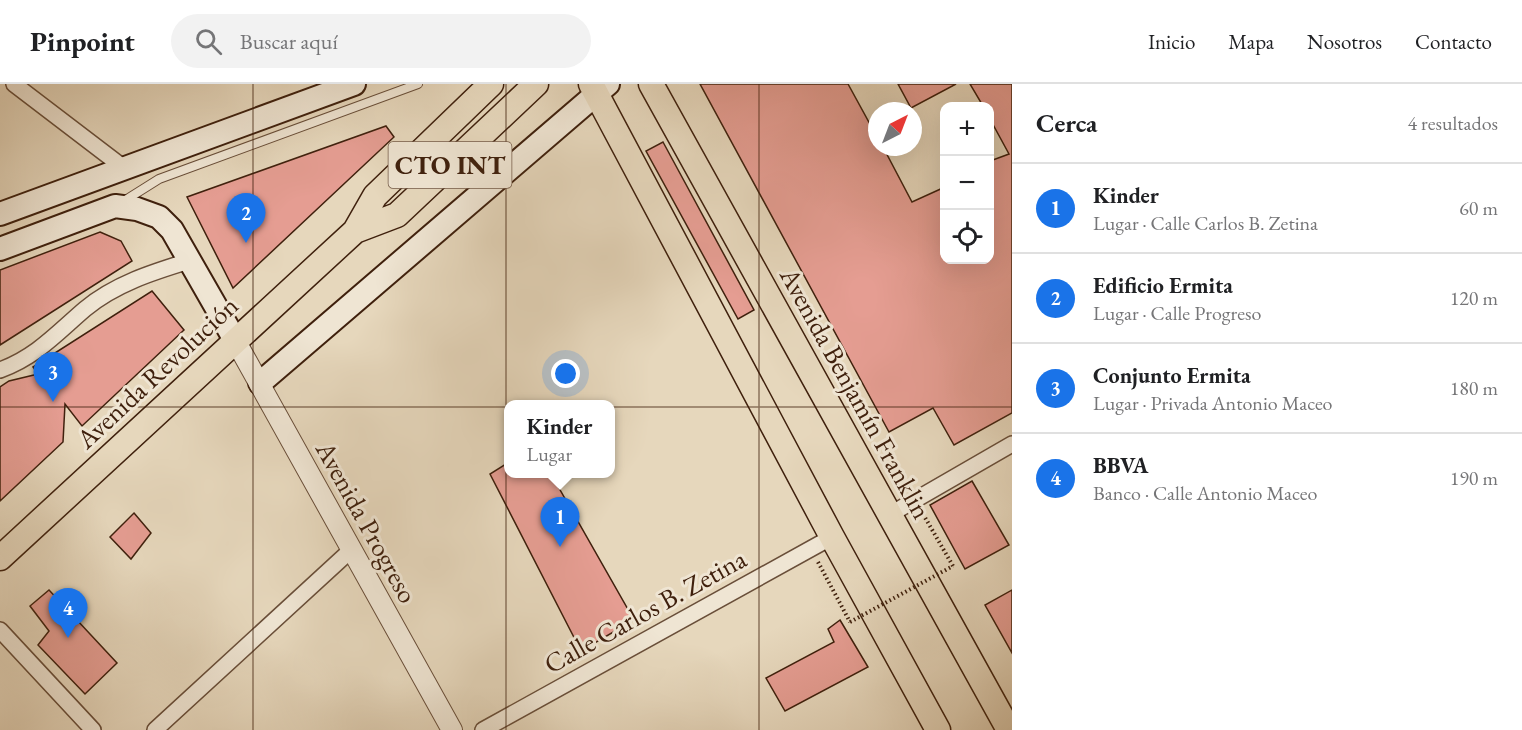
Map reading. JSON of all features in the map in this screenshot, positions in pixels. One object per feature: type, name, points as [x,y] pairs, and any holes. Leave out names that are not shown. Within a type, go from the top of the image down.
[{"type":"main road","points":[[0,214],[354,84]]},
{"type":"main road","name":"Avenida Revolución","points":[[0,558],[355,231],[375,196],[491,84]]},
{"type":"main road","name":"Avenida Revolución","points":[[355,231],[397,215],[536,84]]},
{"type":"main road","name":"Avenida Benjamín Franklin","points":[[651,84],[1009,730]]},
{"type":"main road","points":[[598,88],[832,537],[938,730]]},
{"type":"main road","name":"CTO INT","points":[[260,383],[598,88]]},
{"type":"main road","points":[[0,249],[115,206],[137,209],[159,217],[171,230],[235,340]]},
{"type":"street","points":[[14,84],[124,168]]},
{"type":"street","points":[[0,370],[34,354],[104,295],[153,272],[189,261]]},
{"type":"street","name":"Avenida Progreso","points":[[235,340],[452,730]]},
{"type":"street","points":[[889,515],[1012,444]]},
{"type":"street","name":"Calle Carlos B. Zetina","points":[[483,730],[832,537]]},
{"type":"street","points":[[155,730],[351,550]]},
{"type":"street","points":[[0,630],[93,730]]},
{"type":"lane","points":[[115,206],[159,179],[418,84]]},
{"type":"path","points":[[811,549],[850,622],[953,566],[915,500]]},
{"type":"building","points":[[700,84],[848,84],[868,121],[868,156],[888,156],[912,202],[940,189],[940,264],[994,264],[994,160],[1009,154],[994,126],[994,102],[981,102],[970,84],[1012,84],[1012,413],[954,445],[933,408],[889,432]]},
{"type":"building","points":[[898,84],[956,84],[922,102],[908,102]]},
{"type":"building","points":[[386,126],[394,137],[233,288],[187,197]]},
{"type":"building","points":[[663,142],[754,310],[738,319],[646,151]]},
{"type":"building","points":[[100,232],[121,241],[132,261],[0,345],[0,270]]},
{"type":"building","points":[[152,291],[184,330],[82,426],[65,404],[63,442],[0,501],[0,387],[9,381],[38,374],[33,367]]},
{"type":"building","points":[[504,465],[504,478],[553,478],[634,620],[581,651],[490,474]]},
{"type":"building","points":[[972,481],[1009,545],[965,569],[930,505]]},
{"type":"building","points":[[134,513],[151,533],[131,559],[110,537]]},
{"type":"building","points":[[49,590],[117,663],[85,694],[38,645],[49,631],[30,606]]},
{"type":"building","points":[[1012,590],[1012,653],[985,605]]},
{"type":"building","points":[[840,620],[868,667],[785,711],[766,678],[834,642],[828,629]]},
{"type":"place","name":"Edificio Ermita","points":[[246,243]]},
{"type":"place","name":"Conjunto Ermita","points":[[53,402]]},
{"type":"place","name":"Kinder","points":[[560,547]]},
{"type":"place","name":"BBVA","points":[[68,638]]}]
